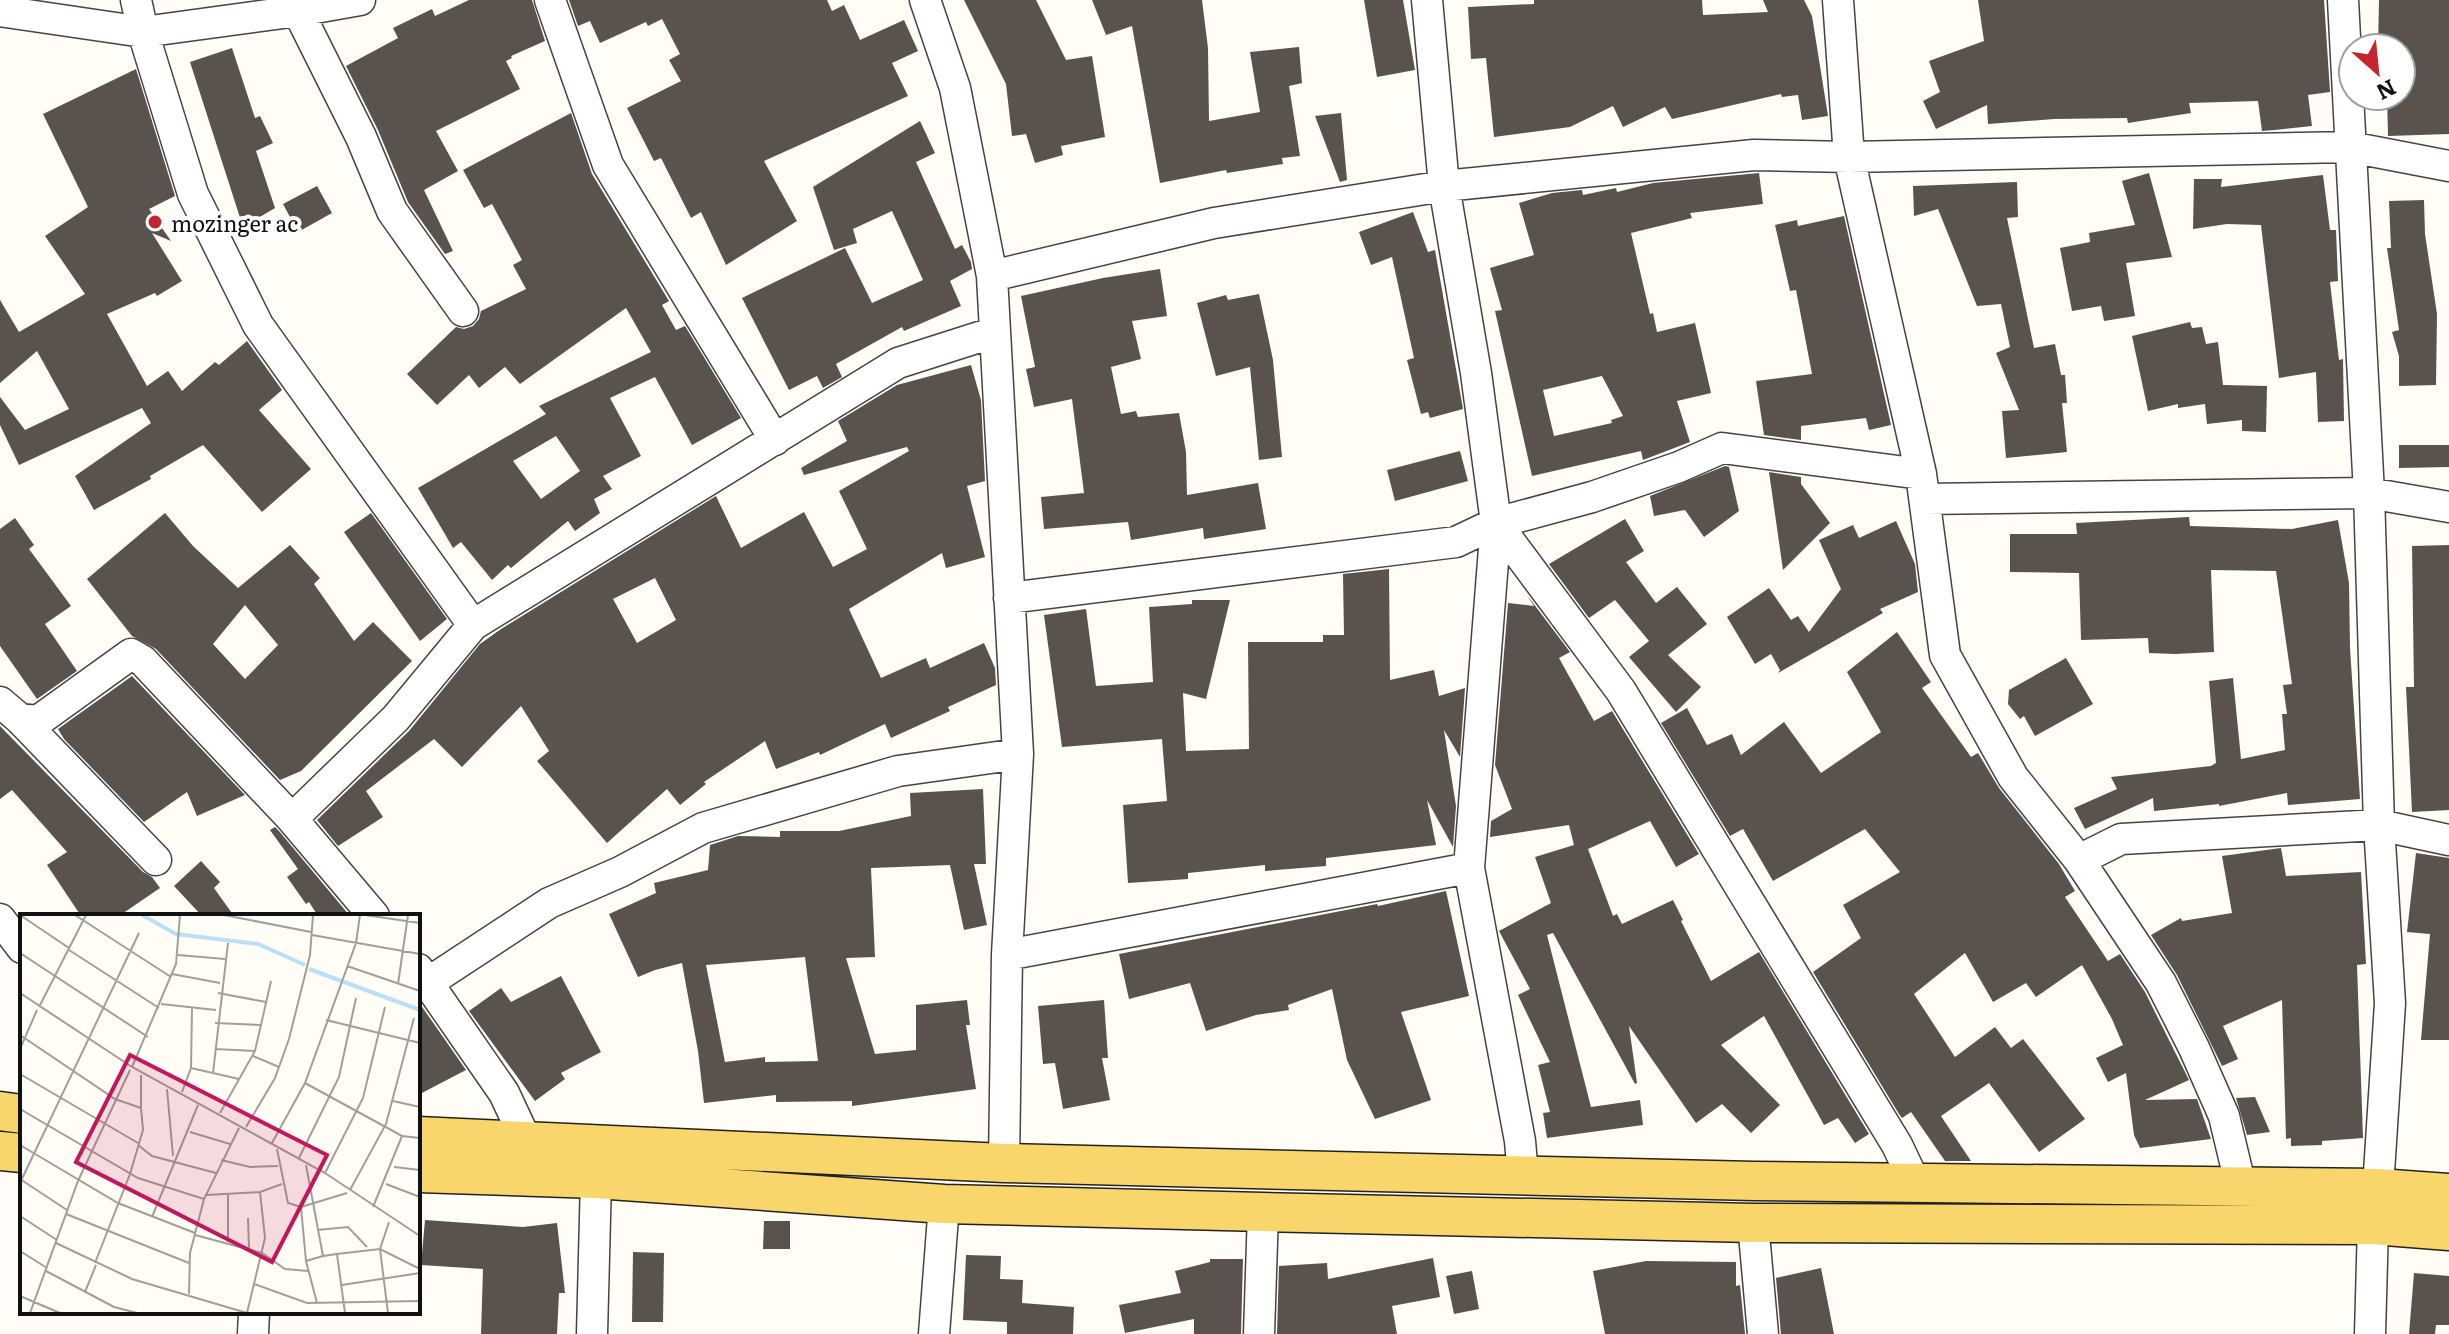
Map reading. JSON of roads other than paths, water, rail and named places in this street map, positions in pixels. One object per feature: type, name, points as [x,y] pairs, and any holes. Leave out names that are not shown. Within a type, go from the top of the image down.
[{"type":"main road","points":[[0,1111],[20,1114]]},
{"type":"main road","points":[[420,1136],[1004,1163],[1523,1176],[2378,1188],[2449,1193]]},
{"type":"main road","points":[[0,1151],[20,1153]]},
{"type":"main road","points":[[420,1173],[596,1179],[944,1204],[1753,1223],[2373,1225],[2449,1231]]},
{"type":"main road","points":[[2048,1185],[2048,1224]]},
{"type":"street","points":[[136,0],[193,194],[258,325],[473,625]]},
{"type":"street","points":[[0,11],[143,32],[281,9],[360,0]]},
{"type":"street","points":[[550,0],[608,165],[775,440]]},
{"type":"street","points":[[925,0],[955,88],[992,276],[1018,754],[1007,955],[1004,1163]]},
{"type":"street","points":[[1427,0],[1444,186],[1476,373],[1496,523],[1469,868],[1520,1141],[1523,1176]]},
{"type":"street","points":[[1838,0],[1849,157],[1923,486],[1945,655],[2013,777],[2079,860],[2161,983],[2224,1116],[2241,1187]]},
{"type":"street","points":[[2343,0],[2369,493],[2379,825],[2390,1003],[2378,1188]]},
{"type":"street","points":[[281,9],[361,137],[392,211],[463,311]]},
{"type":"street","points":[[992,276],[1214,223],[1444,186],[1754,155],[1849,157],[2350,147],[2449,166]]},
{"type":"street","points":[[292,819],[396,718],[473,625],[898,363],[995,332]]},
{"type":"street","points":[[1009,598],[1456,542],[1496,523],[1592,497],[1679,467],[1722,448],[1923,486],[2369,493],[2449,507]]},
{"type":"street","points":[[1496,523],[1621,691],[1889,1131],[1915,1183]]},
{"type":"street","points":[[10,710],[38,721],[131,654],[143,661],[292,819],[372,914]]},
{"type":"street","points":[[10,710],[156,860]]},
{"type":"street","points":[[526,1140],[504,1093],[424,976],[549,903],[620,872],[703,828],[898,771],[1018,754]]},
{"type":"street","points":[[2079,860],[2121,839],[2379,825],[2449,840]]},
{"type":"street","points":[[1007,955],[1469,868]]},
{"type":"street","points":[[0,919],[20,945]]},
{"type":"street","points":[[592,1334],[596,1179]]},
{"type":"street","points":[[934,1334],[944,1204]]},
{"type":"street","points":[[1259,1334],[1263,1212]]},
{"type":"street","points":[[1753,1223],[1763,1334]]},
{"type":"street","points":[[2370,1334],[2373,1225]]},
{"type":"street","points":[[253,1334],[254,1314]]},
{"type":"place","name":"mozinger ac","points":[[155,222]]}]
